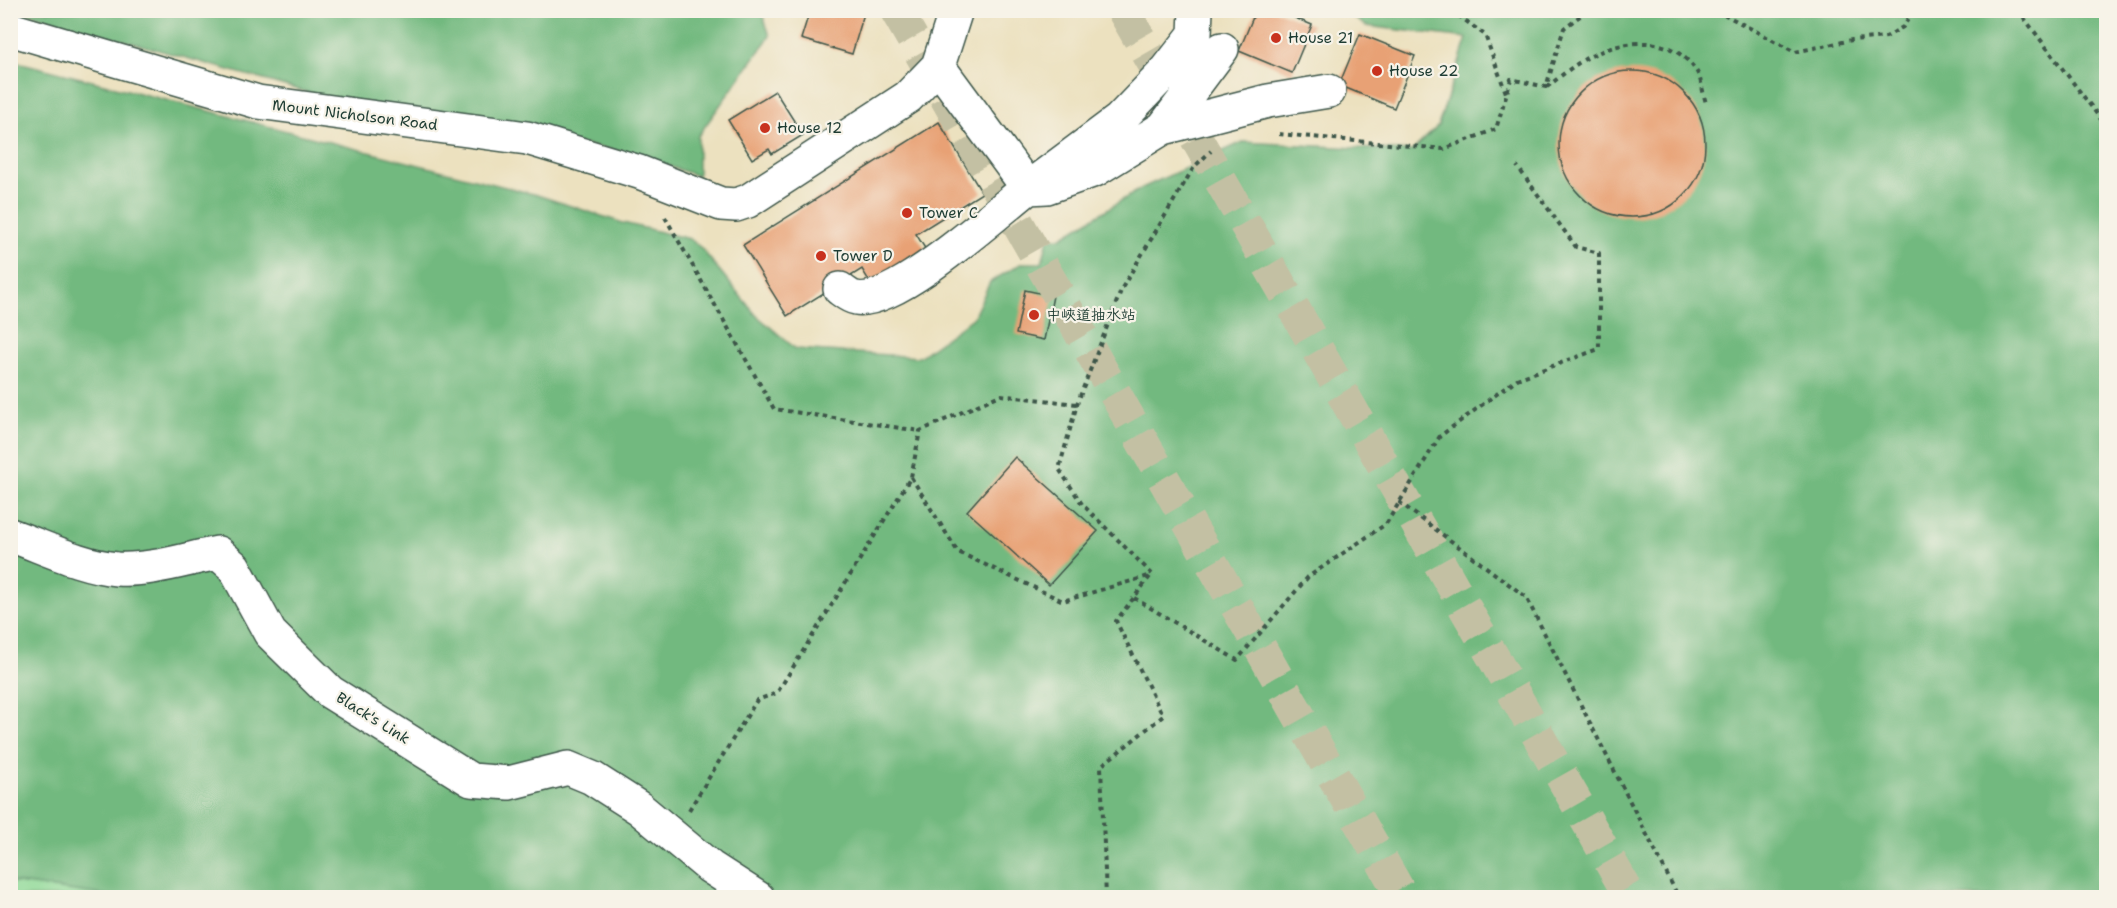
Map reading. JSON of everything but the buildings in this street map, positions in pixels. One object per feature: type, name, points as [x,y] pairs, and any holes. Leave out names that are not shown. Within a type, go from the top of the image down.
[{"type":"street","points":[[956,10],[938,66],[1028,188]]},
{"type":"street","points":[[840,289],[854,298],[871,298],[909,280],[1119,120],[1167,70],[1195,34],[1196,10]]},
{"type":"street","name":"Mount Nicholson Road","points":[[10,28],[258,102],[527,138],[639,172],[700,198],[721,204],[736,205],[748,201],[908,97],[938,66]]},
{"type":"street","points":[[1163,128],[1222,49]]},
{"type":"street","points":[[1028,188],[1047,187],[1095,170],[1163,128],[1268,101],[1329,91]]},
{"type":"street","name":"Black's Link","points":[[10,535],[75,558],[114,568],[144,568],[219,553],[234,567],[270,633],[330,692],[471,780],[509,783],[568,768],[592,778],[639,808],[710,867],[758,897]]},
{"type":"path","points":[[1451,10],[1485,35],[1507,94]]},
{"type":"path","points":[[1546,87],[1564,28],[1588,10]]},
{"type":"path","points":[[1716,10],[1796,52],[1852,40],[1886,37],[1903,27],[1914,10]]},
{"type":"path","points":[[2018,10],[2106,126]]},
{"type":"path","points":[[1268,133],[1444,149],[1496,129],[1511,79],[1546,87],[1591,55],[1624,44],[1648,42],[1682,53],[1698,74],[1706,103]]},
{"type":"path","points":[[1152,574],[1082,504],[1059,469],[1077,404],[1122,288],[1194,167],[1217,145]]},
{"type":"path","points":[[1134,598],[1237,660],[1308,578],[1386,524],[1440,436],[1517,379],[1599,349],[1599,252],[1575,247],[1517,166]]},
{"type":"path","points":[[639,172],[774,409],[920,431],[1000,395],[1077,404]]},
{"type":"path","points":[[672,836],[757,700],[777,693],[911,477],[920,431]]},
{"type":"path","points":[[911,477],[958,552],[1064,601],[1152,574]]},
{"type":"path","points":[[1399,502],[1526,597],[1679,897]]},
{"type":"path","points":[[1106,897],[1101,766],[1163,716],[1116,621],[1152,574]]},
{"type":"green space","points":[[761,10],[770,36],[698,136],[698,176],[630,153],[331,99],[20,11]]},
{"type":"green space","points":[[1344,11],[2106,11],[2106,897],[124,898],[11,882],[10,60],[537,195],[623,223],[690,239],[701,248],[756,315],[796,349],[919,357],[973,318],[990,282],[1022,263],[1042,263],[1048,239],[1060,238],[1142,188],[1243,142],[1412,151],[1438,126],[1467,38],[1366,26]]},
{"type":"green space","points":[[11,882],[124,897],[11,897]]},
{"type":"tunnel","points":[[896,10],[1403,898]]},
{"type":"tunnel","points":[[1123,10],[1631,898]]},
{"type":"place","name":"House 21","points":[[1276,38]]},
{"type":"place","name":"House 22","points":[[1377,71]]},
{"type":"place","name":"House 12","points":[[765,128]]},
{"type":"place","name":"Tower C","points":[[907,213]]},
{"type":"place","name":"Tower D","points":[[821,256]]},
{"type":"place","name":"中峽道抽水站","points":[[1034,315]]}]
